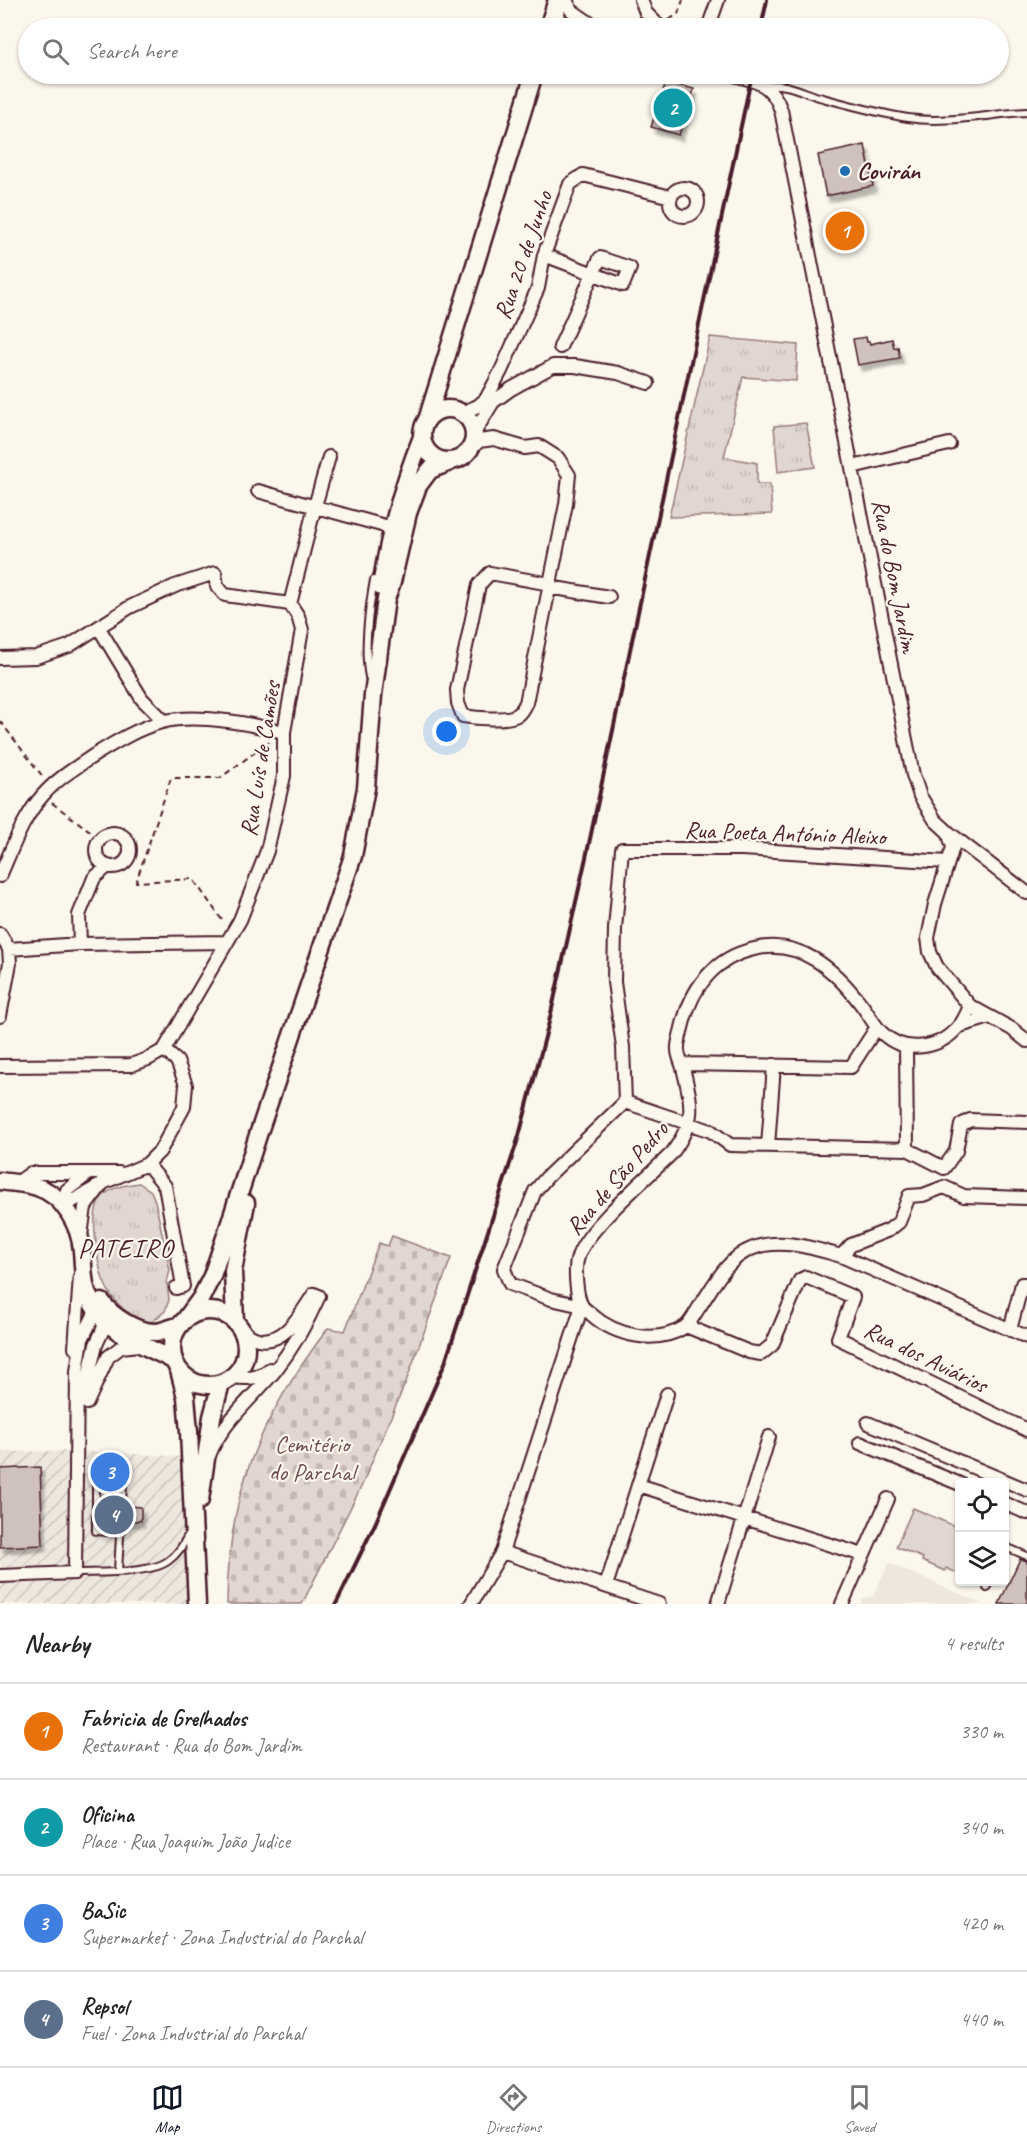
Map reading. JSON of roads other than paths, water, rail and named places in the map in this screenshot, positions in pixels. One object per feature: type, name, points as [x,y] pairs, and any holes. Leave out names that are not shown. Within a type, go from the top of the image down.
[{"type":"main road","points":[[373,695],[371,660],[387,544],[531,84]]},
{"type":"main road","points":[[196,1604],[186,1397],[172,1355],[173,1340],[201,1298],[212,1276],[353,856],[366,788],[373,695],[386,599],[393,582],[408,513],[418,486],[430,470],[462,457],[469,451],[478,428],[448,403],[444,391],[446,374],[472,278]]},
{"type":"main road","points":[[427,420],[439,411],[460,411]]},
{"type":"main road","points":[[422,437],[423,445],[430,454],[439,460],[450,462]]},
{"type":"main road","points":[[193,1534],[212,1417],[227,1380],[241,1367],[245,1355],[246,1342],[238,1326],[233,1271],[259,1132]]},
{"type":"main road","points":[[8,1182],[38,1187],[53,1195],[63,1206],[81,1246],[110,1325],[139,1344],[158,1351],[196,1383],[208,1386],[227,1380]]},
{"type":"main road","points":[[105,1311],[139,1329],[156,1332],[183,1322],[196,1314],[209,1311],[222,1313],[238,1326]]},
{"type":"street","points":[[641,0],[650,18]]},
{"type":"street","points":[[712,18],[718,0]]},
{"type":"street","points":[[559,9],[577,18]]},
{"type":"street","name":"Rua do Bom Jardim","points":[[764,85],[776,96],[781,110],[913,775],[920,796],[935,820],[1027,892]]},
{"type":"street","name":"Rua 20 de Junho","points":[[486,399],[538,288],[544,255],[570,184],[583,175],[671,197]]},
{"type":"street","points":[[544,255],[591,274],[560,347]]},
{"type":"street","points":[[460,411],[478,406],[486,399],[511,389],[553,366],[575,366],[618,373],[648,383]]},
{"type":"street","points":[[501,371],[511,389]]},
{"type":"street","points":[[511,389],[493,402],[478,428],[520,443],[539,446],[558,458],[569,475],[566,504],[549,586],[526,703],[519,714],[510,717],[463,716],[458,704],[457,690],[479,585],[490,573],[549,586],[609,597]]},
{"type":"street","points":[[469,451],[479,441],[494,439],[525,448],[539,446]]},
{"type":"street","points":[[852,467],[949,444]]},
{"type":"street","points":[[0,658],[36,657],[69,646],[130,607],[175,586],[214,573],[217,586],[225,595],[290,604],[329,457]]},
{"type":"street","points":[[258,491],[385,526]]},
{"type":"street","name":"Rua Luís de Camões","points":[[164,1050],[240,920],[267,851],[284,776],[284,732],[302,630],[298,616],[290,604]]},
{"type":"street","points":[[99,628],[142,699],[164,721]]},
{"type":"street","points":[[0,876],[25,822],[42,796],[67,773],[106,748],[164,721],[192,719],[248,723],[284,732]]},
{"type":"street","points":[[948,832],[953,847],[947,862],[928,938],[930,952],[937,967],[970,1006],[1012,1029],[1027,1041]]},
{"type":"street","name":"Rua Poeta António Aleixo","points":[[625,1102],[623,1047],[614,982],[615,929],[622,849],[742,849],[947,862]]},
{"type":"street","points":[[80,944],[80,915],[94,878],[108,866]]},
{"type":"street","points":[[0,934],[9,949],[10,963],[0,1016]]},
{"type":"street","points":[[9,949],[80,944],[228,942]]},
{"type":"street","name":"Rua de São Pedro","points":[[582,1306],[575,1279],[577,1257],[589,1235],[672,1154],[683,1138],[692,1107],[677,1049],[689,1003],[701,982],[736,954],[758,948],[786,947],[813,956],[846,984],[889,1038],[906,1047]]},
{"type":"street","points":[[908,1149],[906,1047],[930,1046],[947,1037],[960,1026],[970,1006]]},
{"type":"street","points":[[960,1026],[990,1017]]},
{"type":"street","points":[[682,1064],[851,1067],[878,1027]]},
{"type":"street","points":[[0,1066],[131,1065],[164,1050],[177,1061],[186,1085],[184,1107],[160,1151],[147,1164],[103,1183],[63,1206]]},
{"type":"street","points":[[768,1146],[774,1065]]},
{"type":"street","points":[[944,1168],[908,1149],[730,1145],[711,1131],[625,1102],[535,1191],[504,1269],[510,1284],[551,1299],[582,1306],[599,1321],[618,1331],[636,1336],[660,1336],[687,1326],[731,1261],[752,1248],[774,1244],[794,1245],[815,1248],[840,1256],[1027,1337]]},
{"type":"street","points":[[944,1187],[944,1168],[956,1151],[961,1125],[970,1120],[1027,1122]]},
{"type":"street","points":[[147,1164],[165,1186],[183,1286],[176,1288]]},
{"type":"street","points":[[8,1182],[32,1173],[126,1173]]},
{"type":"street","points":[[63,1206],[67,1190],[88,1174]]},
{"type":"street","points":[[0,1576],[75,1573],[76,1425],[73,1383],[81,1246],[85,1207],[103,1183]]},
{"type":"street","points":[[840,1256],[851,1245],[889,1230],[899,1222],[909,1196],[924,1195],[944,1187],[963,1196],[1027,1198]]},
{"type":"street","name":"Rua dos Aviários","points":[[687,1326],[749,1352],[761,1354],[772,1345],[800,1280],[806,1276],[853,1297],[838,1338],[1027,1430]]},
{"type":"street","points":[[1010,1330],[1022,1284],[1027,1284]]},
{"type":"street","points":[[193,1534],[209,1453],[223,1432],[287,1354],[305,1326],[319,1296],[314,1294],[284,1333],[273,1339],[256,1340],[238,1326]]},
{"type":"street","points":[[471,1604],[502,1552],[582,1306]]},
{"type":"street","points":[[76,1425],[96,1345],[104,1327],[105,1311]]},
{"type":"street","points":[[76,1425],[108,1357],[121,1347],[139,1344]]},
{"type":"street","points":[[227,1380],[262,1377],[287,1354]]},
{"type":"street","points":[[606,1586],[668,1394]]},
{"type":"street","points":[[868,1423],[1027,1490]]},
{"type":"street","points":[[718,1604],[769,1437]]},
{"type":"street","points":[[861,1443],[955,1482]]},
{"type":"street","points":[[638,1485],[863,1556]]},
{"type":"street","points":[[842,1604],[888,1499]]},
{"type":"street","points":[[1009,1505],[1027,1513]]},
{"type":"street","points":[[502,1552],[659,1604]]},
{"type":"lane","points":[[764,85],[772,84]]},
{"type":"lane","points":[[784,84],[873,112],[912,119],[965,118],[1027,112]]},
{"type":"lane","points":[[373,695],[367,664],[370,603],[385,526],[399,503]]},
{"type":"lane","points":[[118,1572],[121,1533],[123,1485],[96,1485],[96,1531],[121,1533]]},
{"type":"lane","points":[[75,1573],[118,1572],[168,1562],[193,1534]]},
{"type":"lane","points":[[1009,1548],[1027,1556]]},
{"type":"railway","points":[[763,18],[767,0]]},
{"type":"railway","points":[[336,1604],[375,1524],[445,1363],[519,1136],[549,1022],[587,853],[750,84]]},
{"type":"place","name":"Oficina","points":[[673,108]]},
{"type":"place","name":"Covirán","points":[[845,171]]},
{"type":"place","name":"Fabricia de Grelhados","points":[[845,231]]},
{"type":"place","name":"BaSic","points":[[110,1472]]},
{"type":"place","name":"Repsol","points":[[114,1515]]},
{"type":"district","name":"PATEIRO","points":[[126,1248]]},
{"type":"park label","name":"Cemitério do Parchal","points":[[312,1458]]}]
